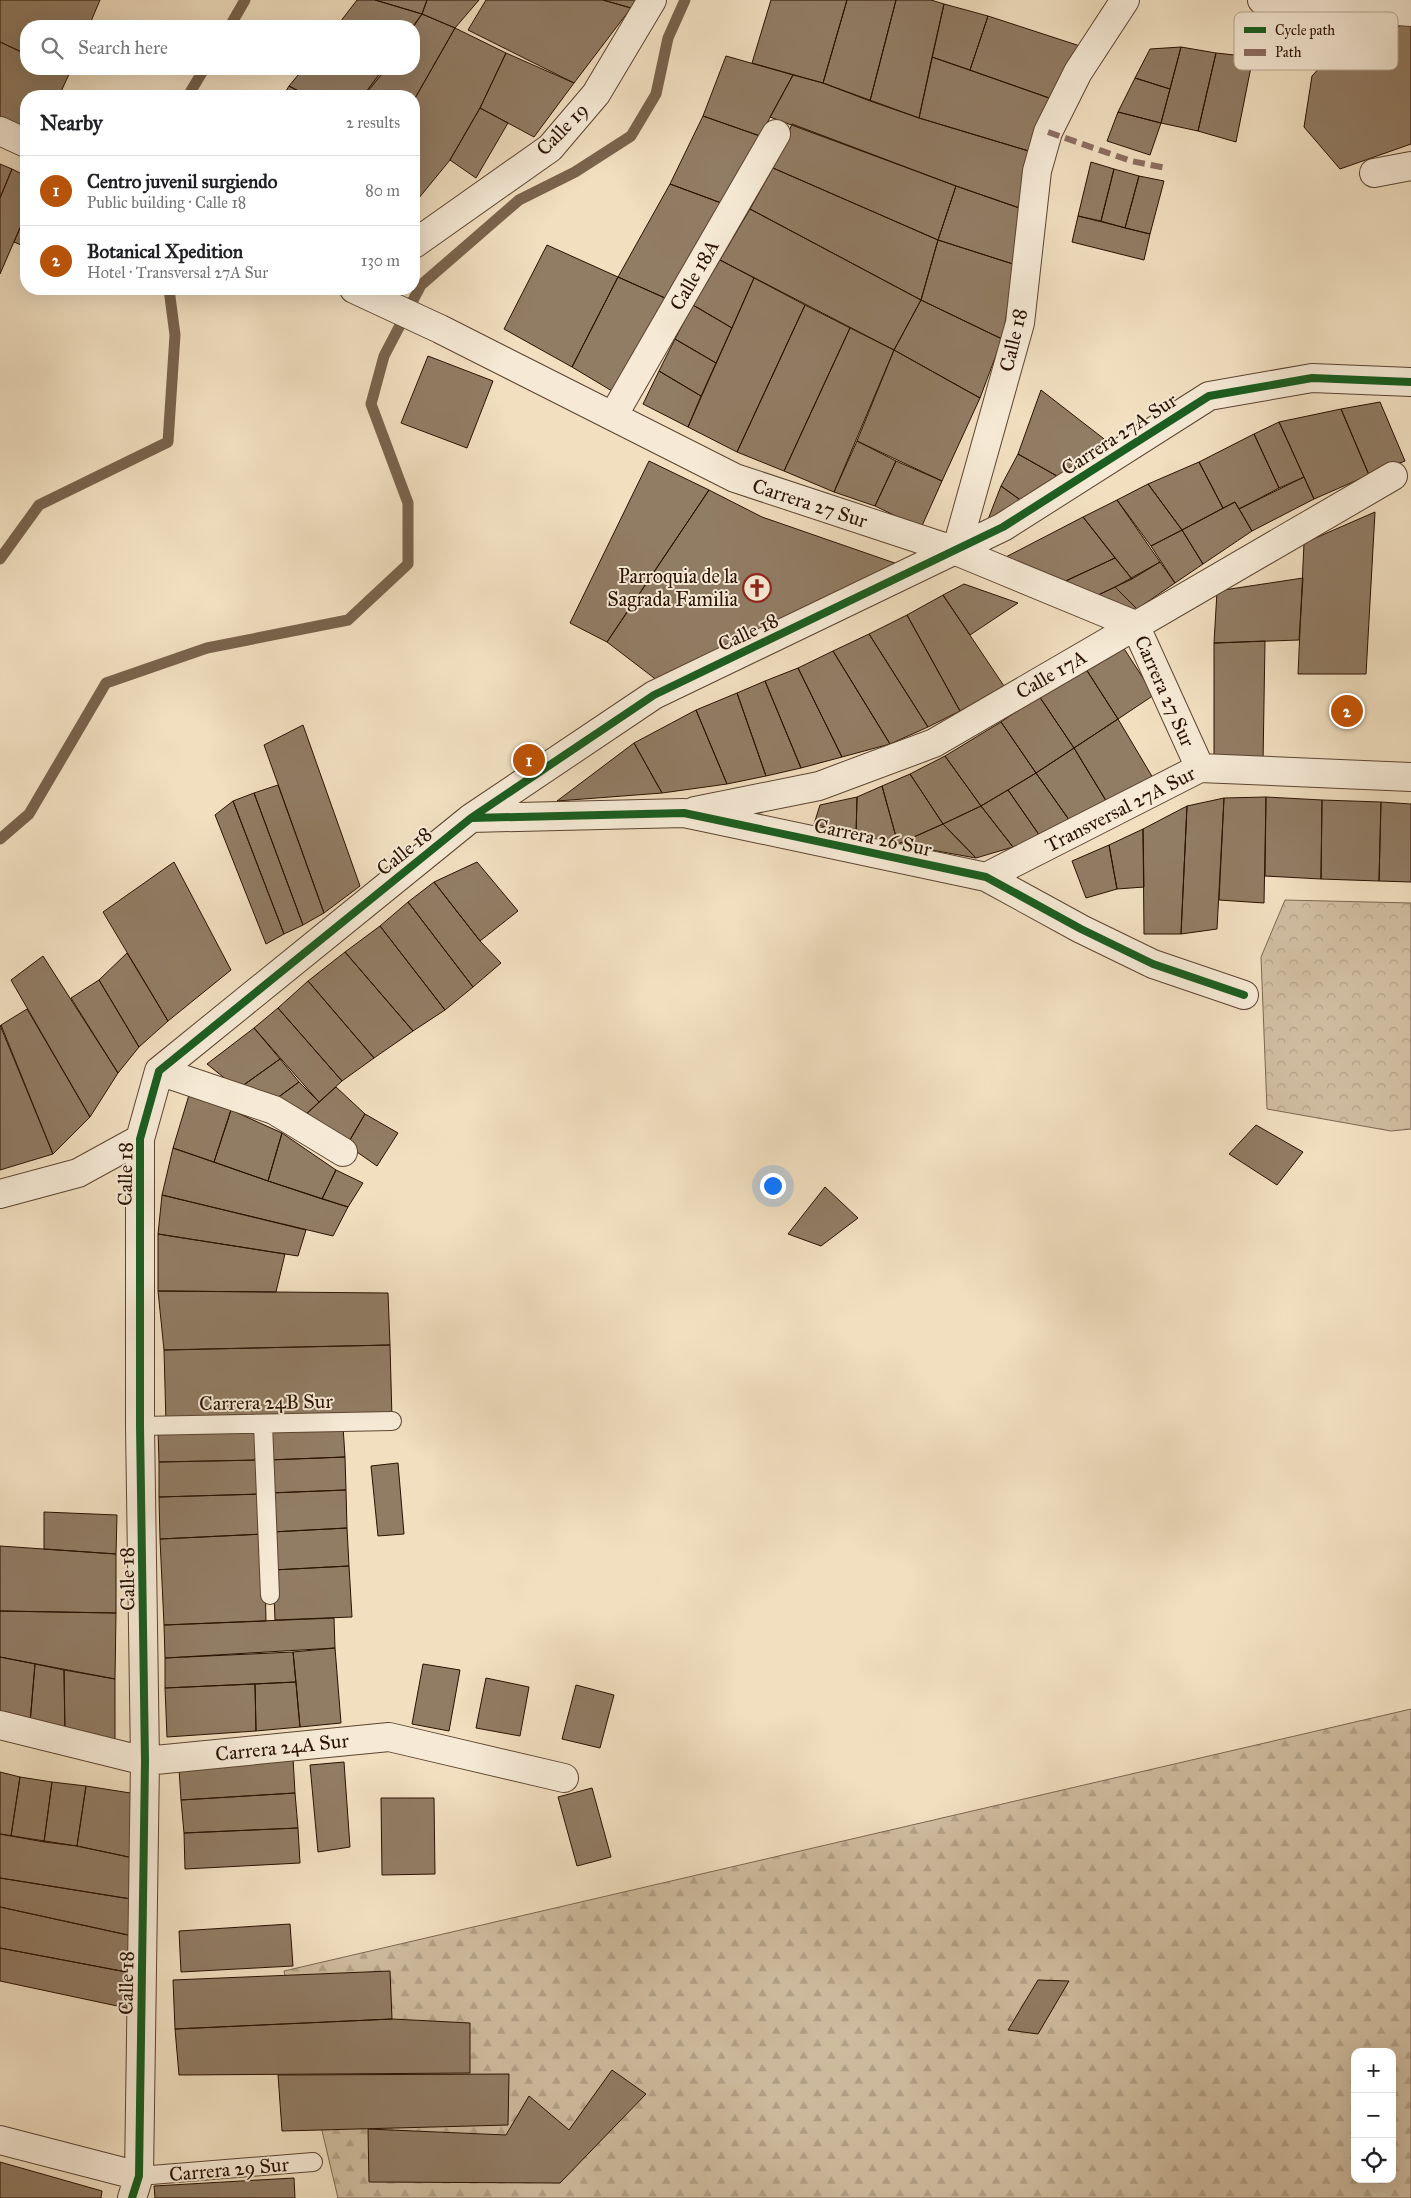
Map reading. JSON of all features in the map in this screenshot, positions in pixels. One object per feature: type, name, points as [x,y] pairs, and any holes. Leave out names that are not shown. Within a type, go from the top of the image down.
[{"type":"street","name":"Calle 19","points":[[420,240],[550,148],[596,94],[652,0]]},
{"type":"street","name":"Calle 18","points":[[135,2187],[146,1761],[140,1426],[140,1139],[159,1071],[471,818],[654,695],[956,551],[1020,323],[1038,171],[1048,132],[1078,72],[1125,0]]},
{"type":"street","points":[[1262,0],[1411,12]]},
{"type":"street","points":[[0,132],[20,140]]},
{"type":"street","name":"Calle 18A","points":[[613,416],[776,134]]},
{"type":"street","points":[[1374,173],[1411,166]]},
{"type":"street","name":"Carrera 27 Sur","points":[[367,295],[440,329],[735,478],[956,551],[1135,625],[1200,768]]},
{"type":"street","name":"Carrera 27A Sur","points":[[956,551],[1003,527],[1209,396],[1312,378],[1411,382]]},
{"type":"street","name":"Calle 17A","points":[[684,813],[818,786],[934,743],[1393,476]]},
{"type":"street","name":"Transversal 27A Sur","points":[[986,877],[1200,768],[1411,777]]},
{"type":"street","name":"Carrera 26 Sur","points":[[471,818],[684,813],[986,877],[1081,929],[1153,964],[1244,995]]},
{"type":"street","points":[[159,1071],[274,1110],[343,1152]]},
{"type":"street","points":[[0,1194],[78,1173],[140,1139]]},
{"type":"street","name":"Carrera 24A Sur","points":[[0,1725],[146,1761],[389,1737],[564,1778]]},
{"type":"street","name":"Carrera 29 Sur","points":[[0,2140],[135,2187]]},
{"type":"lane","name":"Carrera 24B Sur","points":[[140,1426],[392,1421]]},
{"type":"lane","points":[[262,1424],[270,1595]]},
{"type":"lane","name":"Carrera 29 Sur","points":[[135,2187],[313,2162]]},
{"type":"green space","points":[[1285,900],[1411,903],[1411,1129],[1391,1131],[1267,1109],[1261,957]]},
{"type":"green space","points":[[1411,1709],[1411,2198],[338,2198],[284,1971]]},
{"type":"building","points":[[0,0],[100,0],[92,20],[20,20],[20,51],[0,42]]},
{"type":"building","points":[[357,0],[375,0],[422,14],[418,20],[342,20]]},
{"type":"building","points":[[375,0],[427,0],[422,14]]},
{"type":"building","points":[[427,0],[479,0],[455,28],[422,14]]},
{"type":"building","points":[[486,0],[603,0],[631,8],[574,83],[468,30]]},
{"type":"building","points":[[603,0],[636,0],[631,8]]},
{"type":"building","points":[[771,0],[847,0],[823,83],[752,63]]},
{"type":"building","points":[[847,0],[896,0],[870,101],[823,83]]},
{"type":"building","points":[[896,0],[931,0],[944,4],[919,118],[870,101]]},
{"type":"building","points":[[944,4],[988,16],[970,70],[932,57]]},
{"type":"building","points":[[422,14],[455,28],[420,90],[367,90],[379,75],[420,75],[420,20],[418,20]]},
{"type":"building","points":[[988,16],[1080,46],[1052,99],[970,70]]},
{"type":"building","points":[[1402,24],[1411,25],[1411,144],[1340,169],[1304,127],[1312,76],[1317,70],[1398,70],[1398,27]]},
{"type":"building","points":[[455,28],[506,53],[480,108],[450,160],[420,197],[420,90]]},
{"type":"building","points":[[0,42],[20,51],[20,75],[69,75],[62,90],[20,90],[20,134],[0,125]]},
{"type":"building","points":[[1181,47],[1216,53],[1198,131],[1161,123]]},
{"type":"building","points":[[1181,47],[1170,89],[1135,78],[1150,49]]},
{"type":"building","points":[[506,53],[574,83],[534,137],[480,108]]},
{"type":"building","points":[[1216,53],[1234,55],[1234,70],[1250,70],[1236,142],[1198,131]]},
{"type":"building","points":[[726,56],[793,75],[760,136],[703,116]]},
{"type":"building","points":[[932,57],[1052,99],[1032,152],[919,118]]},
{"type":"building","points":[[298,75],[381,75],[369,90],[297,90],[289,86]]},
{"type":"building","points":[[793,75],[823,83],[919,118],[1032,152],[1028,211],[770,117]]},
{"type":"building","points":[[1135,78],[1170,89],[1161,123],[1118,112]]},
{"type":"building","points":[[289,86],[297,90],[287,90]]},
{"type":"building","points":[[480,108],[508,123],[476,178],[450,160]]},
{"type":"building","points":[[1118,112],[1161,123],[1150,155],[1107,141]]},
{"type":"building","points":[[703,116],[760,136],[724,204],[670,184]]},
{"type":"building","points":[[792,124],[956,186],[938,240],[773,168]]},
{"type":"building","points":[[1091,162],[1114,169],[1101,221],[1078,216]]},
{"type":"building","points":[[0,164],[12,169],[0,198]]},
{"type":"building","points":[[773,168],[938,240],[921,300],[750,209]]},
{"type":"building","points":[[12,169],[20,173],[20,228],[0,274],[0,198]]},
{"type":"building","points":[[1114,169],[1139,176],[1125,228],[1101,221]]},
{"type":"building","points":[[1139,176],[1164,181],[1150,234],[1125,228]]},
{"type":"building","points":[[670,184],[724,204],[665,298],[618,277]]},
{"type":"building","points":[[956,186],[1028,211],[1016,265],[938,240]]},
{"type":"building","points":[[750,209],[921,300],[894,350],[720,260]]},
{"type":"building","points":[[1078,216],[1150,234],[1144,260],[1072,242]]},
{"type":"building","points":[[20,228],[20,244],[14,242]]},
{"type":"building","points":[[938,240],[1016,265],[1002,339],[921,300]]},
{"type":"building","points":[[547,245],[618,277],[572,367],[504,329]]},
{"type":"building","points":[[720,260],[754,278],[732,328],[693,305]]},
{"type":"building","points":[[618,277],[665,298],[612,391],[572,367]]},
{"type":"building","points":[[754,278],[805,305],[737,452],[688,427]]},
{"type":"building","points":[[921,300],[1002,339],[980,398],[894,350]]},
{"type":"building","points":[[693,305],[732,328],[716,363],[675,339]]},
{"type":"building","points":[[805,305],[850,328],[784,471],[737,452]]},
{"type":"building","points":[[850,328],[894,350],[834,492],[784,471]]},
{"type":"building","points":[[675,339],[716,363],[701,396],[659,371]]},
{"type":"building","points":[[894,350],[980,398],[942,481],[857,441]]},
{"type":"building","points":[[428,356],[493,381],[467,448],[401,423]]},
{"type":"building","points":[[659,371],[701,396],[688,427],[643,404]]},
{"type":"building","points":[[1041,390],[1108,442],[1064,480],[1018,454]]},
{"type":"building","points":[[1380,402],[1405,461],[1369,475],[1341,409]]},
{"type":"building","points":[[1341,409],[1369,475],[1314,499],[1279,422]]},
{"type":"building","points":[[1279,422],[1304,477],[1279,488],[1254,434]]},
{"type":"building","points":[[1254,434],[1279,488],[1239,509],[1235,502],[1223,508],[1199,462]]},
{"type":"building","points":[[857,441],[896,461],[875,506],[834,492]]},
{"type":"building","points":[[1018,454],[1064,480],[1030,507],[1001,486]]},
{"type":"building","points":[[649,461],[709,490],[607,642],[570,623]]},
{"type":"building","points":[[896,461],[942,481],[921,528],[875,506]]},
{"type":"building","points":[[1199,462],[1223,508],[1182,530],[1148,484]]},
{"type":"building","points":[[1304,477],[1314,499],[1252,531],[1239,509]]},
{"type":"building","points":[[1148,484],[1182,530],[1151,546],[1117,500]]},
{"type":"building","points":[[1001,486],[1030,507],[987,522]]},
{"type":"building","name":"Parroquia de la Sagrada Familia","points":[[709,490],[762,517],[912,569],[658,681],[607,642]]},
{"type":"building","points":[[1117,500],[1160,562],[1132,579],[1083,517]]},
{"type":"building","points":[[1235,502],[1252,531],[1203,564],[1182,530]]},
{"type":"building","points":[[1375,512],[1366,674],[1298,674],[1304,543]]},
{"type":"building","points":[[1083,517],[1115,558],[1057,585],[1002,559]]},
{"type":"building","points":[[1182,530],[1203,564],[1175,583],[1151,546]]},
{"type":"building","points":[[1115,558],[1132,579],[1094,597],[1057,585]]},
{"type":"building","points":[[1160,562],[1175,583],[1137,609],[1115,587]]},
{"type":"building","points":[[1303,578],[1299,640],[1214,643],[1217,591]]},
{"type":"building","points":[[964,584],[1018,603],[970,635],[943,595]]},
{"type":"building","points":[[1115,587],[1137,609],[1130,612],[1094,597]]},
{"type":"building","points":[[943,595],[1004,686],[960,711],[907,615]]},
{"type":"building","points":[[907,615],[960,711],[928,727],[869,634]]},
{"type":"building","points":[[869,634],[928,727],[890,744],[833,651]]},
{"type":"building","points":[[1265,641],[1263,763],[1214,763],[1214,643]]},
{"type":"building","points":[[1121,644],[1154,695],[1118,719],[1084,666]]},
{"type":"building","points":[[833,651],[890,744],[842,757],[798,668]]},
{"type":"building","points":[[1084,666],[1118,719],[1074,748],[1039,696]]},
{"type":"building","points":[[798,668],[842,757],[801,768],[765,681]]},
{"type":"building","points":[[765,681],[801,768],[766,776],[737,693]]},
{"type":"building","points":[[737,693],[766,776],[727,784],[696,710]]},
{"type":"building","points":[[1039,696],[1074,748],[1036,773],[1001,722]]},
{"type":"building","points":[[696,710],[727,784],[662,793],[634,743]]},
{"type":"building","points":[[1118,719],[1153,778],[1108,804],[1074,748]]},
{"type":"building","points":[[1001,722],[1036,773],[981,806],[945,756]]},
{"type":"building","points":[[303,725],[360,886],[324,913],[264,745]]},
{"type":"building","points":[[634,743],[662,793],[557,801]]},
{"type":"building","points":[[1074,748],[1108,804],[1072,824],[1036,773]]},
{"type":"building","points":[[945,756],[981,806],[943,824],[910,774]]},
{"type":"building","points":[[1036,773],[1072,824],[1042,839],[1008,790]]},
{"type":"building","points":[[910,774],[943,824],[898,844],[882,786]]},
{"type":"building","points":[[278,785],[324,913],[303,925],[254,793]]},
{"type":"building","points":[[882,786],[898,844],[856,835],[857,797]]},
{"type":"building","points":[[1008,790],[1042,839],[1013,847],[981,806]]},
{"type":"building","points":[[254,793],[303,925],[284,934],[233,801]]},
{"type":"building","points":[[857,797],[856,835],[814,824],[820,805]]},
{"type":"building","points":[[1266,797],[1264,903],[1219,900],[1224,798]]},
{"type":"building","points":[[1266,797],[1322,800],[1321,879],[1265,876]]},
{"type":"building","points":[[1224,798],[1217,929],[1181,934],[1187,806]]},
{"type":"building","points":[[1322,800],[1381,802],[1379,881],[1321,879]]},
{"type":"building","points":[[233,801],[284,934],[266,944],[215,815]]},
{"type":"building","points":[[1381,802],[1411,804],[1411,882],[1379,881]]},
{"type":"building","points":[[981,806],[1013,847],[976,858],[943,824]]},
{"type":"building","points":[[1187,806],[1181,934],[1144,934],[1143,829]]},
{"type":"building","points":[[943,824],[976,858],[898,844]]},
{"type":"building","points":[[1143,829],[1144,887],[1117,889],[1109,845]]},
{"type":"building","points":[[1109,845],[1117,889],[1086,898],[1072,861]]},
{"type":"building","points":[[174,862],[231,970],[168,1021],[103,912]]},
{"type":"building","points":[[477,862],[518,911],[480,941],[434,882]]},
{"type":"building","points":[[434,882],[480,941],[501,963],[473,987],[408,902]]},
{"type":"building","points":[[408,902],[473,987],[445,1010],[380,926]]},
{"type":"building","points":[[380,926],[445,1010],[413,1031],[345,952]]},
{"type":"building","points":[[345,952],[413,1031],[374,1058],[308,981]]},
{"type":"building","points":[[127,953],[168,1021],[139,1047],[99,980]]},
{"type":"building","points":[[43,956],[118,1073],[90,1117],[11,980]]},
{"type":"building","points":[[99,980],[139,1047],[118,1073],[71,998]]},
{"type":"building","points":[[308,981],[374,1058],[342,1081],[278,1008]]},
{"type":"building","points":[[278,1008],[342,1081],[319,1102],[254,1028]]},
{"type":"building","points":[[27,1009],[90,1117],[53,1154],[1,1025]]},
{"type":"building","points":[[0,1025],[53,1154],[0,1170]]},
{"type":"building","points":[[254,1028],[280,1059],[238,1089],[207,1064]]},
{"type":"building","points":[[280,1059],[299,1082],[273,1101],[238,1089]]},
{"type":"building","points":[[299,1082],[319,1102],[303,1117],[273,1101]]},
{"type":"building","points":[[336,1087],[365,1114],[347,1145],[303,1117]]},
{"type":"building","points":[[189,1095],[231,1110],[214,1162],[173,1148]]},
{"type":"building","points":[[231,1110],[282,1133],[268,1181],[214,1162]]},
{"type":"building","points":[[365,1114],[398,1133],[377,1166],[347,1145]]},
{"type":"building","points":[[1256,1125],[1303,1152],[1277,1185],[1229,1154]]},
{"type":"building","points":[[282,1133],[336,1170],[322,1199],[268,1181]]},
{"type":"building","points":[[173,1148],[348,1207],[333,1236],[162,1195]]},
{"type":"building","points":[[336,1170],[363,1183],[348,1207],[322,1199]]},
{"type":"building","points":[[825,1187],[858,1218],[821,1246],[788,1234]]},
{"type":"building","points":[[162,1195],[306,1230],[298,1256],[158,1234]]},
{"type":"building","points":[[158,1234],[285,1254],[276,1292],[158,1291]]},
{"type":"building","points":[[158,1291],[388,1293],[390,1345],[164,1350]]},
{"type":"building","points":[[390,1345],[392,1419],[166,1424],[164,1350]]},
{"type":"building","points":[[343,1426],[345,1457],[268,1460],[268,1429]]},
{"type":"building","points":[[259,1428],[260,1460],[159,1462],[158,1430]]},
{"type":"building","points":[[345,1457],[346,1490],[269,1493],[268,1460]]},
{"type":"building","points":[[260,1460],[262,1494],[159,1497],[159,1462]]},
{"type":"building","points":[[398,1463],[404,1534],[378,1536],[371,1466]]},
{"type":"building","points":[[346,1490],[347,1528],[272,1532],[269,1493]]},
{"type":"building","points":[[262,1494],[264,1534],[160,1539],[159,1497]]},
{"type":"building","points":[[44,1512],[117,1515],[116,1554],[44,1549]]},
{"type":"building","points":[[347,1528],[349,1566],[273,1570],[272,1532]]},
{"type":"building","points":[[264,1534],[266,1621],[164,1625],[160,1539]]},
{"type":"building","points":[[0,1546],[116,1554],[116,1613],[0,1611]]},
{"type":"building","points":[[349,1566],[352,1617],[275,1620],[273,1570]]},
{"type":"building","points":[[0,1611],[116,1613],[115,1679],[0,1657]]},
{"type":"building","points":[[334,1618],[335,1648],[165,1658],[164,1625]]},
{"type":"building","points":[[335,1648],[341,1723],[300,1727],[293,1652]]},
{"type":"building","points":[[293,1652],[296,1682],[165,1688],[165,1658]]},
{"type":"building","points":[[0,1657],[35,1664],[30,1723],[0,1714]]},
{"type":"building","points":[[35,1664],[64,1670],[65,1734],[30,1723]]},
{"type":"building","points":[[423,1664],[460,1670],[449,1731],[412,1724]]},
{"type":"building","points":[[64,1670],[115,1679],[115,1742],[65,1734]]},
{"type":"building","points":[[486,1678],[529,1687],[520,1736],[476,1728]]},
{"type":"building","points":[[296,1682],[300,1727],[256,1731],[255,1684]]},
{"type":"building","points":[[255,1684],[256,1731],[167,1737],[165,1688]]},
{"type":"building","points":[[576,1685],[614,1695],[600,1748],[562,1739]]},
{"type":"building","points":[[293,1758],[295,1793],[181,1800],[179,1769]]},
{"type":"building","points":[[344,1762],[350,1847],[318,1852],[310,1765]]},
{"type":"building","points":[[0,1772],[20,1777],[11,1836],[0,1834]]},
{"type":"building","points":[[20,1777],[52,1782],[44,1842],[11,1836]]},
{"type":"building","points":[[52,1782],[86,1786],[77,1846],[44,1842]]},
{"type":"building","points":[[86,1786],[143,1795],[138,1859],[77,1846]]},
{"type":"building","points":[[592,1788],[611,1857],[577,1866],[558,1797]]},
{"type":"building","points":[[295,1793],[298,1828],[184,1833],[181,1800]]},
{"type":"building","points":[[381,1798],[434,1798],[435,1874],[382,1875]]},
{"type":"building","points":[[298,1828],[300,1863],[185,1869],[184,1833]]},
{"type":"building","points":[[0,1834],[77,1846],[138,1859],[137,1900],[0,1878]]},
{"type":"building","points":[[0,1878],[137,1900],[137,1937],[0,1907]]},
{"type":"building","points":[[0,1907],[137,1937],[137,1974],[0,1948]]},
{"type":"building","points":[[290,1924],[293,1966],[181,1972],[179,1931]]},
{"type":"building","points":[[0,1948],[137,1974],[136,2010],[0,1981]]},
{"type":"building","points":[[390,1971],[392,2019],[175,2029],[173,1980]]},
{"type":"building","points":[[1038,1980],[1069,1981],[1038,2034],[1008,2030]]},
{"type":"building","points":[[392,2019],[470,2023],[470,2073],[179,2075],[175,2029]]},
{"type":"building","points":[[612,2070],[646,2094],[560,2183],[369,2182],[368,2129],[506,2135],[529,2096],[569,2130]]},
{"type":"building","points":[[509,2074],[508,2125],[282,2131],[278,2075]]},
{"type":"building","points":[[0,2162],[102,2191],[101,2198],[0,2198]]},
{"type":"building","points":[[294,2178],[295,2198],[155,2198],[154,2186]]},
{"type":"waterway","points":[[233,20],[245,0]]},
{"type":"waterway","points":[[420,287],[519,200],[575,172],[631,136],[656,94],[668,38],[685,0]]},
{"type":"waterway","points":[[192,90],[200,75]]},
{"type":"waterway","points":[[0,559],[39,505],[168,442],[175,335],[170,295]]},
{"type":"waterway","points":[[0,839],[29,814],[106,683],[207,648],[348,620],[408,564],[408,503],[371,404],[384,356],[416,295]]},
{"type":"marked path","points":[[1048,132],[1131,161],[1166,168]]},
{"type":"cycle path","points":[[132,2198],[139,2176],[145,1761],[140,1426],[140,1139],[159,1071],[471,818],[654,695],[1003,527],[1209,396],[1312,378],[1411,382]]},
{"type":"cycle path","points":[[472,818],[684,813],[986,877],[1081,929],[1153,964],[1244,995]]},
{"type":"place","name":"Parroquia de la Sagrada Familia","points":[[757,588]]},
{"type":"place","name":"Botanical Xpedition","points":[[1347,711]]},
{"type":"place","name":"Centro juvenil surgiendo","points":[[529,760]]}]
